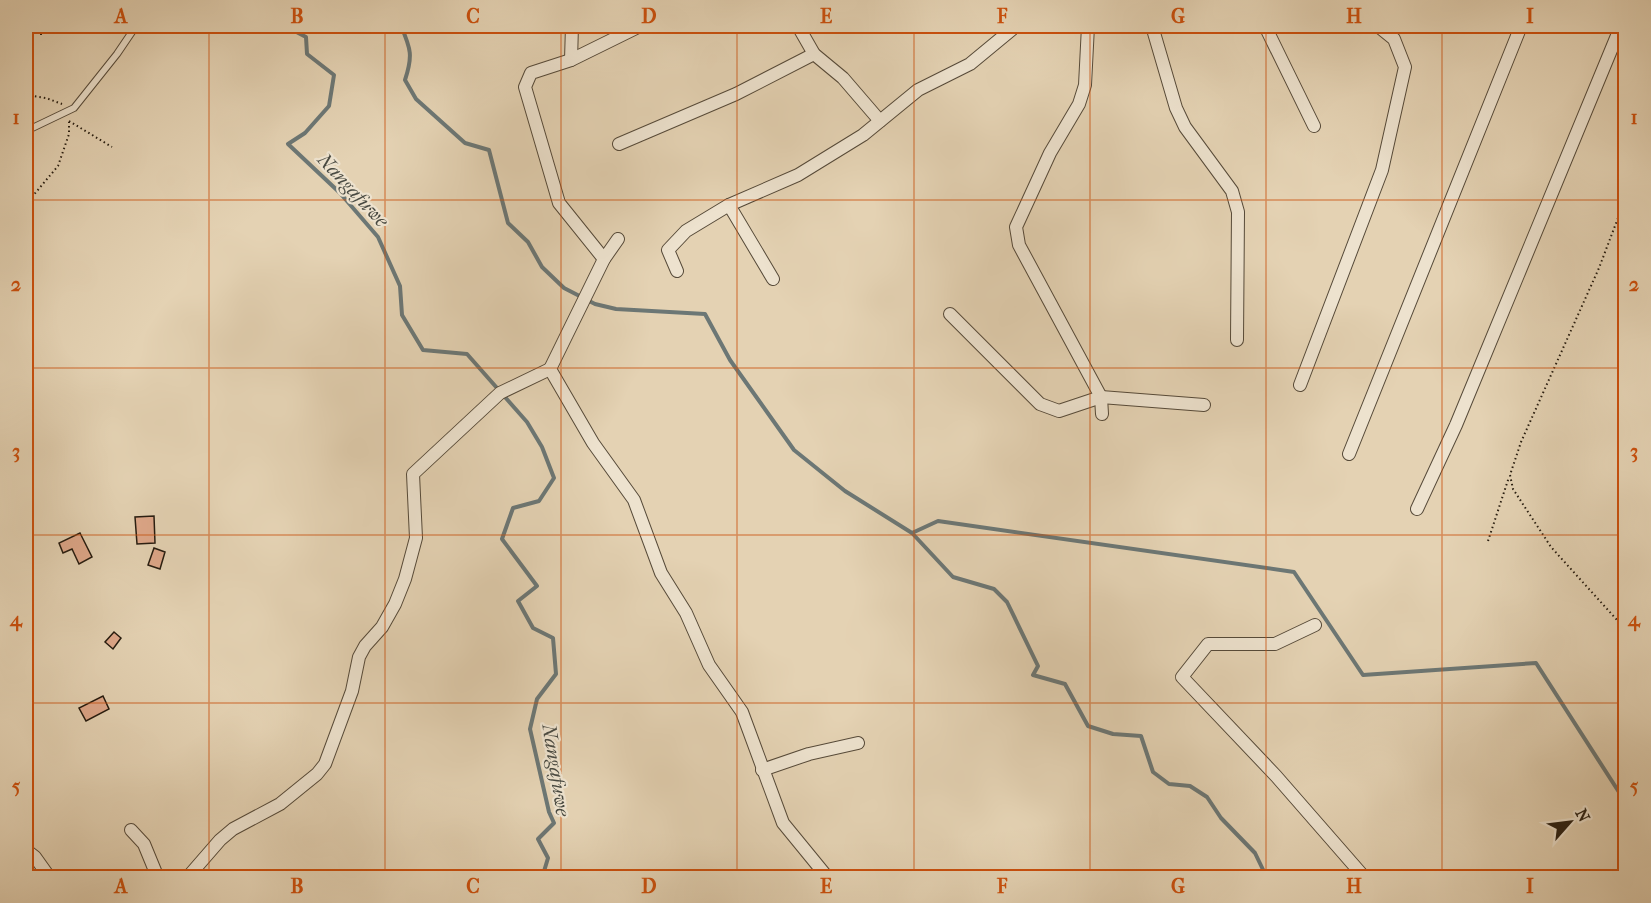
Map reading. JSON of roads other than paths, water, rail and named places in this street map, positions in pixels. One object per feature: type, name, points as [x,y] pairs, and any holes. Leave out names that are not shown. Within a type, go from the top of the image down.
[{"type":"street","points":[[571,60],[572,26]]},
{"type":"street","points":[[604,259],[559,203],[525,87],[531,73],[571,60],[640,26]]},
{"type":"street","points":[[798,26],[814,54],[843,78],[880,121]]},
{"type":"street","points":[[677,271],[668,250],[686,231],[729,205],[798,175],[862,135],[918,90],[970,64],[1016,26]]},
{"type":"street","points":[[1088,26],[1084,85],[1079,104],[1050,153],[1017,227],[1018,244],[1101,397],[1102,414]]},
{"type":"street","points":[[1152,26],[1176,108],[1185,127],[1232,191],[1238,212],[1237,340]]},
{"type":"street","points":[[1265,26],[1314,126]]},
{"type":"street","points":[[1300,385],[1382,170],[1405,67],[1394,39],[1377,26]]},
{"type":"street","points":[[1349,454],[1521,26]]},
{"type":"street","points":[[1417,509],[1456,425],[1621,26]]},
{"type":"street","points":[[619,144],[736,94],[814,54]]},
{"type":"street","points":[[729,205],[773,279]]},
{"type":"street","points":[[187,878],[220,840],[233,829],[280,804],[317,774],[325,764],[352,691],[359,657],[365,646],[382,627],[405,579],[416,538],[413,474],[500,393],[550,369],[604,259],[618,239]]},
{"type":"street","points":[[950,314],[1040,404],[1059,411],[1101,397],[1204,405]]},
{"type":"street","points":[[550,369],[593,443],[634,500],[661,573],[686,613],[710,664],[742,712],[783,823],[828,878]]},
{"type":"street","points":[[1315,625],[1275,644],[1208,644],[1182,677],[1276,776],[1365,878]]},
{"type":"street","points":[[762,770],[809,754],[858,743]]},
{"type":"street","points":[[131,830],[144,844],[158,878]]},
{"type":"street","points":[[26,850],[35,856],[50,878]]},
{"type":"lane","points":[[26,131],[74,108],[136,26]]},
{"type":"waterway","name":"Nangafuwe","points":[[285,26],[306,37],[307,54],[334,75],[329,106],[305,133],[288,144],[340,193],[378,237],[400,286],[402,315],[423,350],[467,354],[527,422],[542,447],[554,478],[539,501],[513,508],[502,539],[537,586],[518,601],[533,628],[553,638],[556,674],[537,699],[530,729],[549,812],[554,823],[538,839],[548,858],[542,878]]},
{"type":"waterway","points":[[401,26],[410,53],[405,80],[416,99],[465,143],[489,150],[508,223],[528,242],[542,267],[564,288],[595,304],[616,309],[705,314],[730,360],[794,450],[845,491],[912,533],[953,577],[994,589],[1007,602],[1038,666],[1033,675],[1065,684],[1088,726],[1113,734],[1141,736],[1153,772],[1169,784],[1190,786],[1207,797],[1221,818],[1255,853],[1267,878]]},
{"type":"waterway","points":[[912,533],[938,521],[1294,572],[1363,675],[1536,663],[1626,803]]}]
